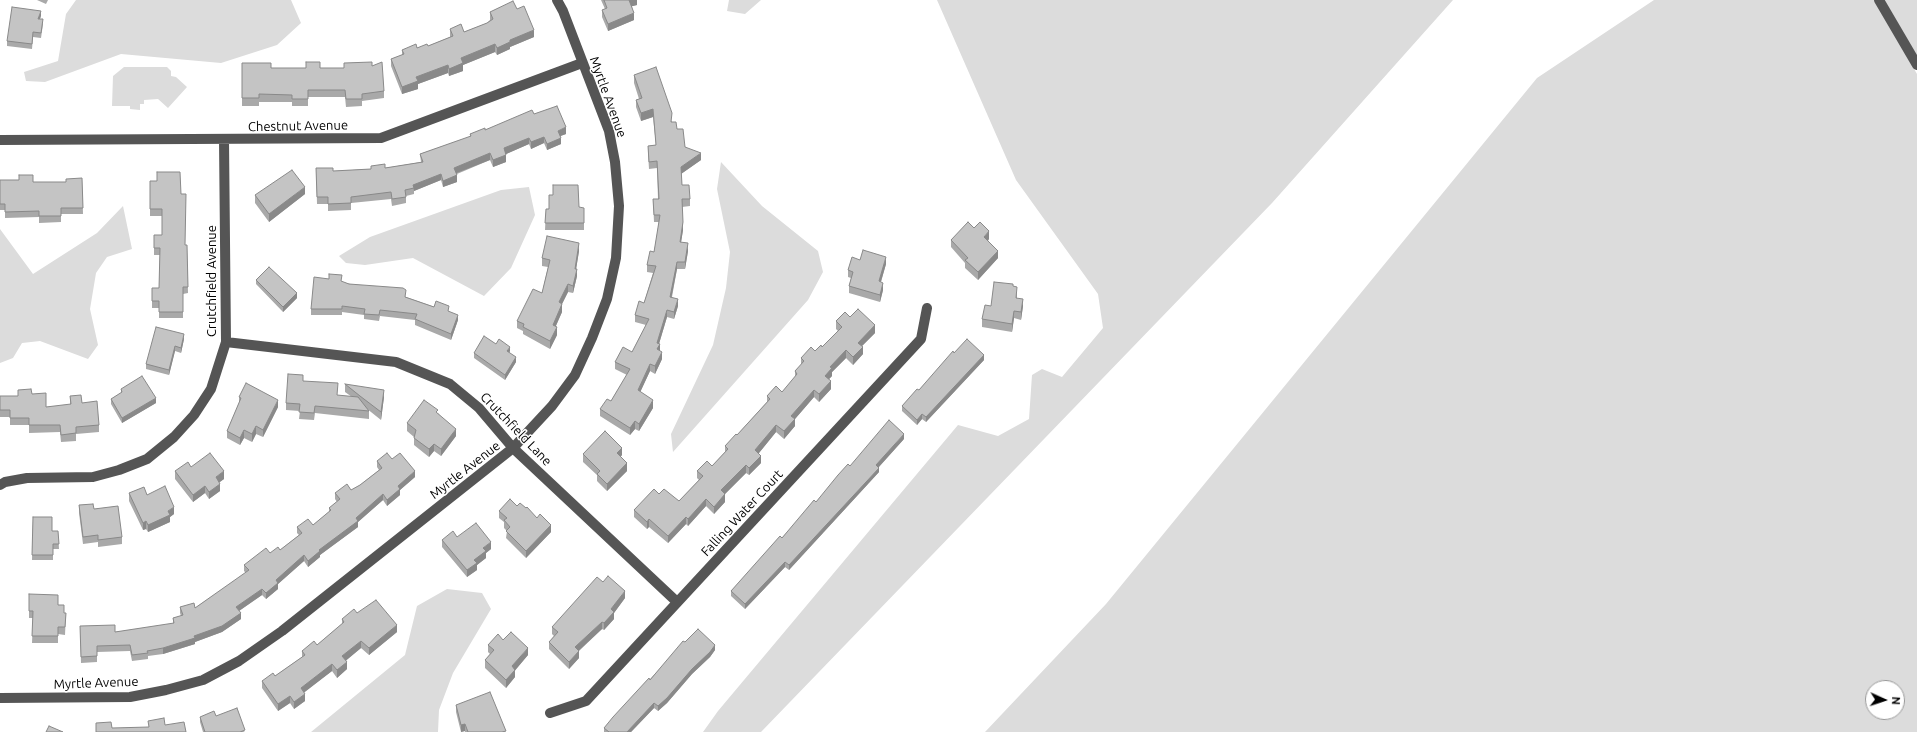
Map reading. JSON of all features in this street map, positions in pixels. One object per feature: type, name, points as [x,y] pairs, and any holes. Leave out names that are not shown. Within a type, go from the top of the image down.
[{"type":"street","name":"Myrtle Avenue","points":[[0,698],[130,696],[166,690],[203,680],[240,661],[282,631],[513,448],[552,406],[575,375],[592,338],[607,299],[616,258],[619,206],[615,162],[609,131],[563,11],[557,0]]},
{"type":"street","points":[[1879,0],[1917,65]]},
{"type":"street","name":"Chestnut Avenue","points":[[0,140],[381,138],[582,62]]},
{"type":"street","name":"Crutchfield Avenue","points":[[0,485],[5,482],[27,478],[93,477],[119,470],[147,459],[174,437],[194,415],[211,389],[226,342],[224,140]]},
{"type":"street","name":"Falling Water Court","points":[[550,713],[586,701],[921,339],[927,308]]},
{"type":"street","name":"Crutchfield Lane","points":[[226,342],[365,357],[396,362],[417,369],[450,384],[479,408],[513,448],[677,602]]},
{"type":"shaded area","points":[[76,0],[291,0],[301,23],[277,45],[221,63],[121,54],[45,82],[26,81],[24,72],[58,61],[66,14]]},
{"type":"shaded area","points":[[729,0],[761,0],[745,14],[727,11]]},
{"type":"shaded area","points":[[937,0],[1453,0],[1272,203],[761,732],[703,732],[718,711],[958,425],[998,436],[1029,419],[1032,375],[1042,369],[1062,377],[1103,328],[1098,294],[1016,180]]},
{"type":"shaded area","points":[[1654,0],[1874,0],[1917,74],[1917,732],[985,732],[1106,604],[1537,78]]},
{"type":"shaded area","points":[[1884,0],[1917,0],[1917,56]]},
{"type":"shaded area","points":[[124,67],[167,67],[171,71],[171,76],[176,77],[187,87],[168,108],[158,99],[144,100],[144,104],[140,104],[140,110],[130,109],[130,106],[112,106],[113,76]]},
{"type":"shaded area","points":[[721,162],[762,206],[818,251],[823,272],[808,300],[673,452],[671,434],[713,345],[726,288],[730,252],[717,189]]},
{"type":"shaded area","points":[[529,187],[535,215],[511,268],[484,296],[413,258],[365,265],[346,263],[339,256],[370,237],[501,190]]},
{"type":"shaded area","points":[[123,206],[132,249],[107,257],[96,273],[90,309],[98,345],[88,359],[40,341],[22,343],[13,358],[0,363],[0,229],[33,274],[97,233]]},
{"type":"shaded area","points":[[447,589],[482,593],[491,609],[453,673],[439,710],[438,732],[311,732],[405,655],[417,606]]},
{"type":"building","points":[[604,0],[629,0],[634,13],[608,24],[602,10],[607,8]]},
{"type":"building","points":[[513,1],[517,9],[524,6],[534,30],[510,40],[510,42],[497,48],[495,44],[461,58],[463,63],[449,69],[448,65],[416,77],[418,81],[402,87],[391,59],[404,54],[402,50],[416,44],[417,48],[427,44],[428,46],[453,36],[450,29],[461,24],[464,32],[487,23],[493,19],[490,12]]},
{"type":"building","points":[[12,7],[41,11],[38,19],[43,19],[41,33],[33,32],[32,44],[7,41]]},
{"type":"building","points":[[306,62],[320,62],[320,68],[344,68],[344,63],[372,62],[372,66],[382,62],[384,91],[362,94],[362,99],[346,99],[345,90],[308,90],[308,99],[292,99],[292,95],[259,94],[259,98],[242,98],[242,63],[271,63],[271,68],[306,68]]},
{"type":"building","points":[[656,67],[672,113],[671,122],[676,122],[677,129],[683,129],[685,147],[701,153],[681,167],[682,185],[689,185],[690,199],[682,199],[683,222],[680,242],[688,243],[685,262],[677,262],[670,297],[678,299],[674,312],[667,310],[657,343],[660,344],[657,349],[662,352],[655,366],[650,364],[638,390],[653,400],[639,424],[635,421],[630,428],[600,409],[607,399],[611,401],[630,369],[615,362],[623,347],[632,352],[649,319],[635,315],[639,301],[644,303],[656,266],[647,265],[650,251],[654,252],[660,215],[654,215],[653,199],[659,199],[657,161],[649,162],[648,146],[656,145],[653,109],[641,113],[636,100],[642,98],[634,75]]},
{"type":"building","points":[[557,106],[566,127],[558,131],[561,138],[547,144],[544,137],[531,142],[529,138],[504,148],[506,155],[493,160],[490,153],[454,168],[457,175],[443,181],[441,174],[413,185],[414,188],[405,190],[406,197],[392,199],[391,192],[351,197],[351,203],[328,204],[328,197],[317,197],[316,168],[333,168],[333,171],[371,169],[371,166],[385,164],[385,168],[423,162],[420,154],[471,136],[470,134],[485,128],[485,130],[532,110],[534,114]]},
{"type":"building","points":[[292,170],[305,187],[269,214],[255,195]]},
{"type":"building","points":[[157,172],[180,172],[181,194],[186,194],[185,245],[187,245],[188,287],[183,287],[183,312],[159,312],[159,301],[152,301],[152,288],[159,288],[160,248],[154,248],[154,235],[162,235],[162,209],[150,209],[150,181],[157,181]]},
{"type":"building","points":[[19,175],[33,175],[33,182],[66,182],[66,179],[82,178],[83,208],[61,208],[61,216],[39,216],[39,211],[5,212],[5,204],[0,204],[0,180],[19,180]]},
{"type":"building","points":[[553,185],[578,185],[579,207],[584,208],[584,223],[545,223],[546,209],[549,209],[549,195],[553,195]]},
{"type":"building","points":[[968,222],[974,228],[980,222],[989,231],[984,237],[998,251],[978,272],[965,260],[968,258],[951,240]]},
{"type":"building","points":[[547,236],[579,243],[575,269],[577,269],[573,286],[568,284],[559,302],[562,304],[553,325],[557,327],[550,341],[523,327],[524,324],[517,321],[533,289],[542,293],[550,260],[542,258]]},
{"type":"building","points":[[863,250],[886,257],[879,281],[883,283],[880,295],[849,286],[853,272],[848,270],[852,257],[860,260]]},
{"type":"building","points":[[269,267],[297,293],[283,307],[256,280]]},
{"type":"building","points":[[329,274],[342,275],[341,281],[349,284],[403,288],[406,290],[405,297],[434,307],[436,301],[449,306],[448,311],[458,315],[451,334],[415,319],[417,314],[380,310],[379,315],[364,314],[365,309],[342,306],[342,309],[311,309],[314,277],[329,279]]},
{"type":"building","points":[[994,282],[1013,284],[1013,286],[1017,287],[1016,298],[1023,299],[1021,312],[1014,311],[1012,324],[982,319],[985,305],[991,306]]},
{"type":"building","points":[[858,309],[875,325],[858,343],[863,347],[853,357],[846,350],[830,367],[832,368],[825,376],[831,381],[819,394],[814,390],[791,416],[795,419],[784,431],[776,425],[755,450],[761,456],[749,468],[746,465],[721,490],[725,494],[714,507],[706,499],[688,519],[686,517],[668,536],[649,519],[647,522],[634,510],[654,489],[659,494],[664,489],[679,501],[703,476],[697,471],[707,461],[712,466],[728,449],[725,446],[770,399],[767,396],[776,386],[782,392],[797,374],[795,371],[804,361],[801,358],[811,347],[815,351],[821,345],[822,347],[842,327],[836,321],[845,312],[850,317]]},
{"type":"building","points":[[156,327],[184,334],[181,348],[175,346],[169,370],[146,364]]},
{"type":"building","points":[[484,336],[496,344],[499,339],[510,347],[507,351],[516,357],[505,375],[474,353]]},
{"type":"building","points":[[967,339],[984,355],[926,417],[922,414],[917,420],[902,406],[917,389],[919,390],[953,351],[954,353]]},
{"type":"building","points":[[288,374],[303,375],[303,381],[338,383],[337,395],[358,397],[369,411],[315,406],[314,413],[299,412],[300,404],[286,403]]},
{"type":"building","points":[[142,376],[156,398],[122,418],[111,399],[122,392],[121,389]]},
{"type":"building","points":[[246,383],[278,400],[263,430],[256,426],[252,434],[244,430],[240,438],[227,431],[241,398],[239,397]]},
{"type":"building","points":[[345,384],[384,390],[381,412],[360,396]]},
{"type":"building","points":[[31,389],[32,394],[46,393],[46,407],[71,404],[70,396],[81,395],[82,403],[97,401],[99,425],[76,427],[76,433],[61,435],[60,425],[29,425],[29,418],[10,418],[10,410],[0,410],[0,396],[18,396],[18,390]]},
{"type":"building","points":[[424,400],[438,410],[436,412],[456,429],[441,449],[434,444],[429,449],[414,438],[416,430],[407,423]]},
{"type":"building","points":[[889,420],[904,434],[876,465],[879,468],[789,565],[785,562],[745,604],[731,591],[780,536],[782,538],[814,500],[816,502],[848,464],[850,466]]},
{"type":"building","points":[[605,431],[622,448],[617,453],[627,463],[607,484],[597,474],[600,471],[583,454]]},
{"type":"building","points":[[210,453],[224,471],[216,477],[220,484],[209,492],[205,486],[193,495],[175,471],[188,462],[191,467]]},
{"type":"building","points":[[387,453],[392,459],[400,453],[415,471],[398,486],[400,489],[387,500],[383,494],[356,518],[358,521],[319,550],[320,551],[308,561],[304,555],[276,580],[278,583],[266,593],[262,589],[236,607],[241,613],[222,626],[194,636],[195,638],[163,648],[147,651],[148,653],[132,655],[130,645],[97,646],[97,656],[81,657],[80,626],[115,625],[115,632],[174,623],[173,618],[183,615],[180,607],[194,603],[195,608],[249,570],[244,565],[266,548],[270,553],[278,547],[280,550],[302,533],[297,527],[308,519],[313,525],[331,510],[329,508],[340,499],[335,493],[347,484],[351,490],[360,485],[382,468],[377,461]]},
{"type":"building","points":[[165,486],[174,507],[168,511],[170,515],[148,525],[146,521],[143,523],[129,493],[144,487],[147,495]]},
{"type":"building","points":[[510,499],[517,506],[520,503],[526,508],[527,507],[537,518],[540,514],[551,525],[526,551],[506,531],[510,527],[504,520],[507,518],[499,511]]},
{"type":"building","points":[[93,504],[94,509],[118,506],[122,537],[98,540],[98,535],[83,537],[79,505]]},
{"type":"building","points":[[33,517],[52,517],[52,531],[58,531],[59,544],[53,544],[53,555],[32,555]]},
{"type":"building","points":[[476,523],[491,542],[483,548],[486,551],[474,560],[477,563],[467,570],[442,540],[453,531],[457,537]]},
{"type":"building","points":[[608,576],[625,591],[611,609],[614,612],[604,623],[602,622],[575,647],[579,651],[569,662],[549,642],[558,632],[552,627],[597,577],[603,582]]},
{"type":"building","points":[[29,594],[58,595],[58,605],[64,605],[64,613],[66,613],[65,627],[58,627],[58,636],[32,636],[33,611],[29,611]]},
{"type":"building","points":[[376,600],[397,625],[369,648],[361,641],[342,656],[347,662],[337,670],[332,664],[301,688],[305,694],[294,702],[290,696],[278,704],[262,681],[273,673],[275,676],[305,655],[302,651],[314,641],[317,645],[344,622],[342,619],[354,609],[357,613]]},
{"type":"building","points":[[698,629],[715,645],[667,698],[658,706],[654,703],[627,732],[609,732],[604,728],[649,678],[650,680],[683,641],[685,642]]},
{"type":"building","points":[[511,632],[528,648],[512,666],[515,670],[506,680],[485,660],[494,650],[488,645],[498,634],[503,640]]},
{"type":"building","points":[[490,692],[506,731],[468,732],[465,724],[461,725],[456,705]]},
{"type":"building","points":[[237,708],[245,730],[240,732],[205,732],[200,717],[214,711],[216,716]]},
{"type":"building","points":[[164,718],[165,725],[184,722],[186,732],[96,732],[96,723],[111,722],[112,728],[149,727],[148,721]]},
{"type":"building","points":[[49,726],[63,732],[46,732]]}]
